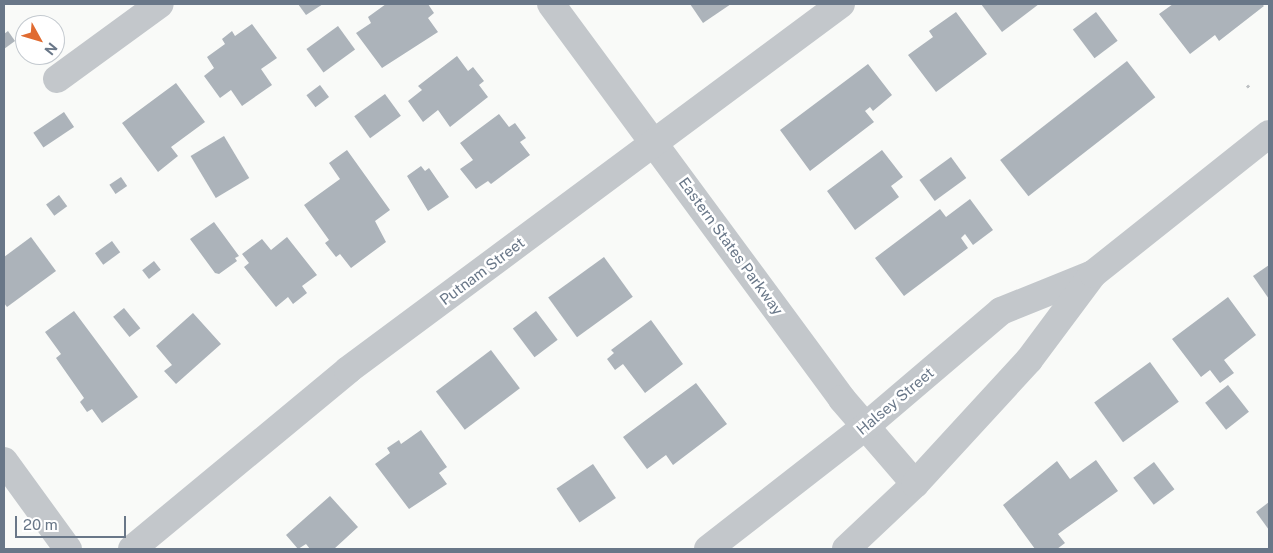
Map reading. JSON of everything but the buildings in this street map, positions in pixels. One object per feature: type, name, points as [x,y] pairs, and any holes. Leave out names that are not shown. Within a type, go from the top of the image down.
[{"type":"street","points":[[57,80],[160,4]]},
{"type":"street","name":"Eastern States Parkway","points":[[551,4],[866,426],[915,484]]},
{"type":"street","name":"Putnam Street","points":[[132,549],[348,370],[842,4]]},
{"type":"street","name":"Halsey Street","points":[[846,549],[915,484],[1028,360],[1093,274],[1269,134]]},
{"type":"street","name":"Halsey Street","points":[[708,549],[866,426],[1001,311],[1093,274]]},
{"type":"street","points":[[4,461],[68,549]]}]
